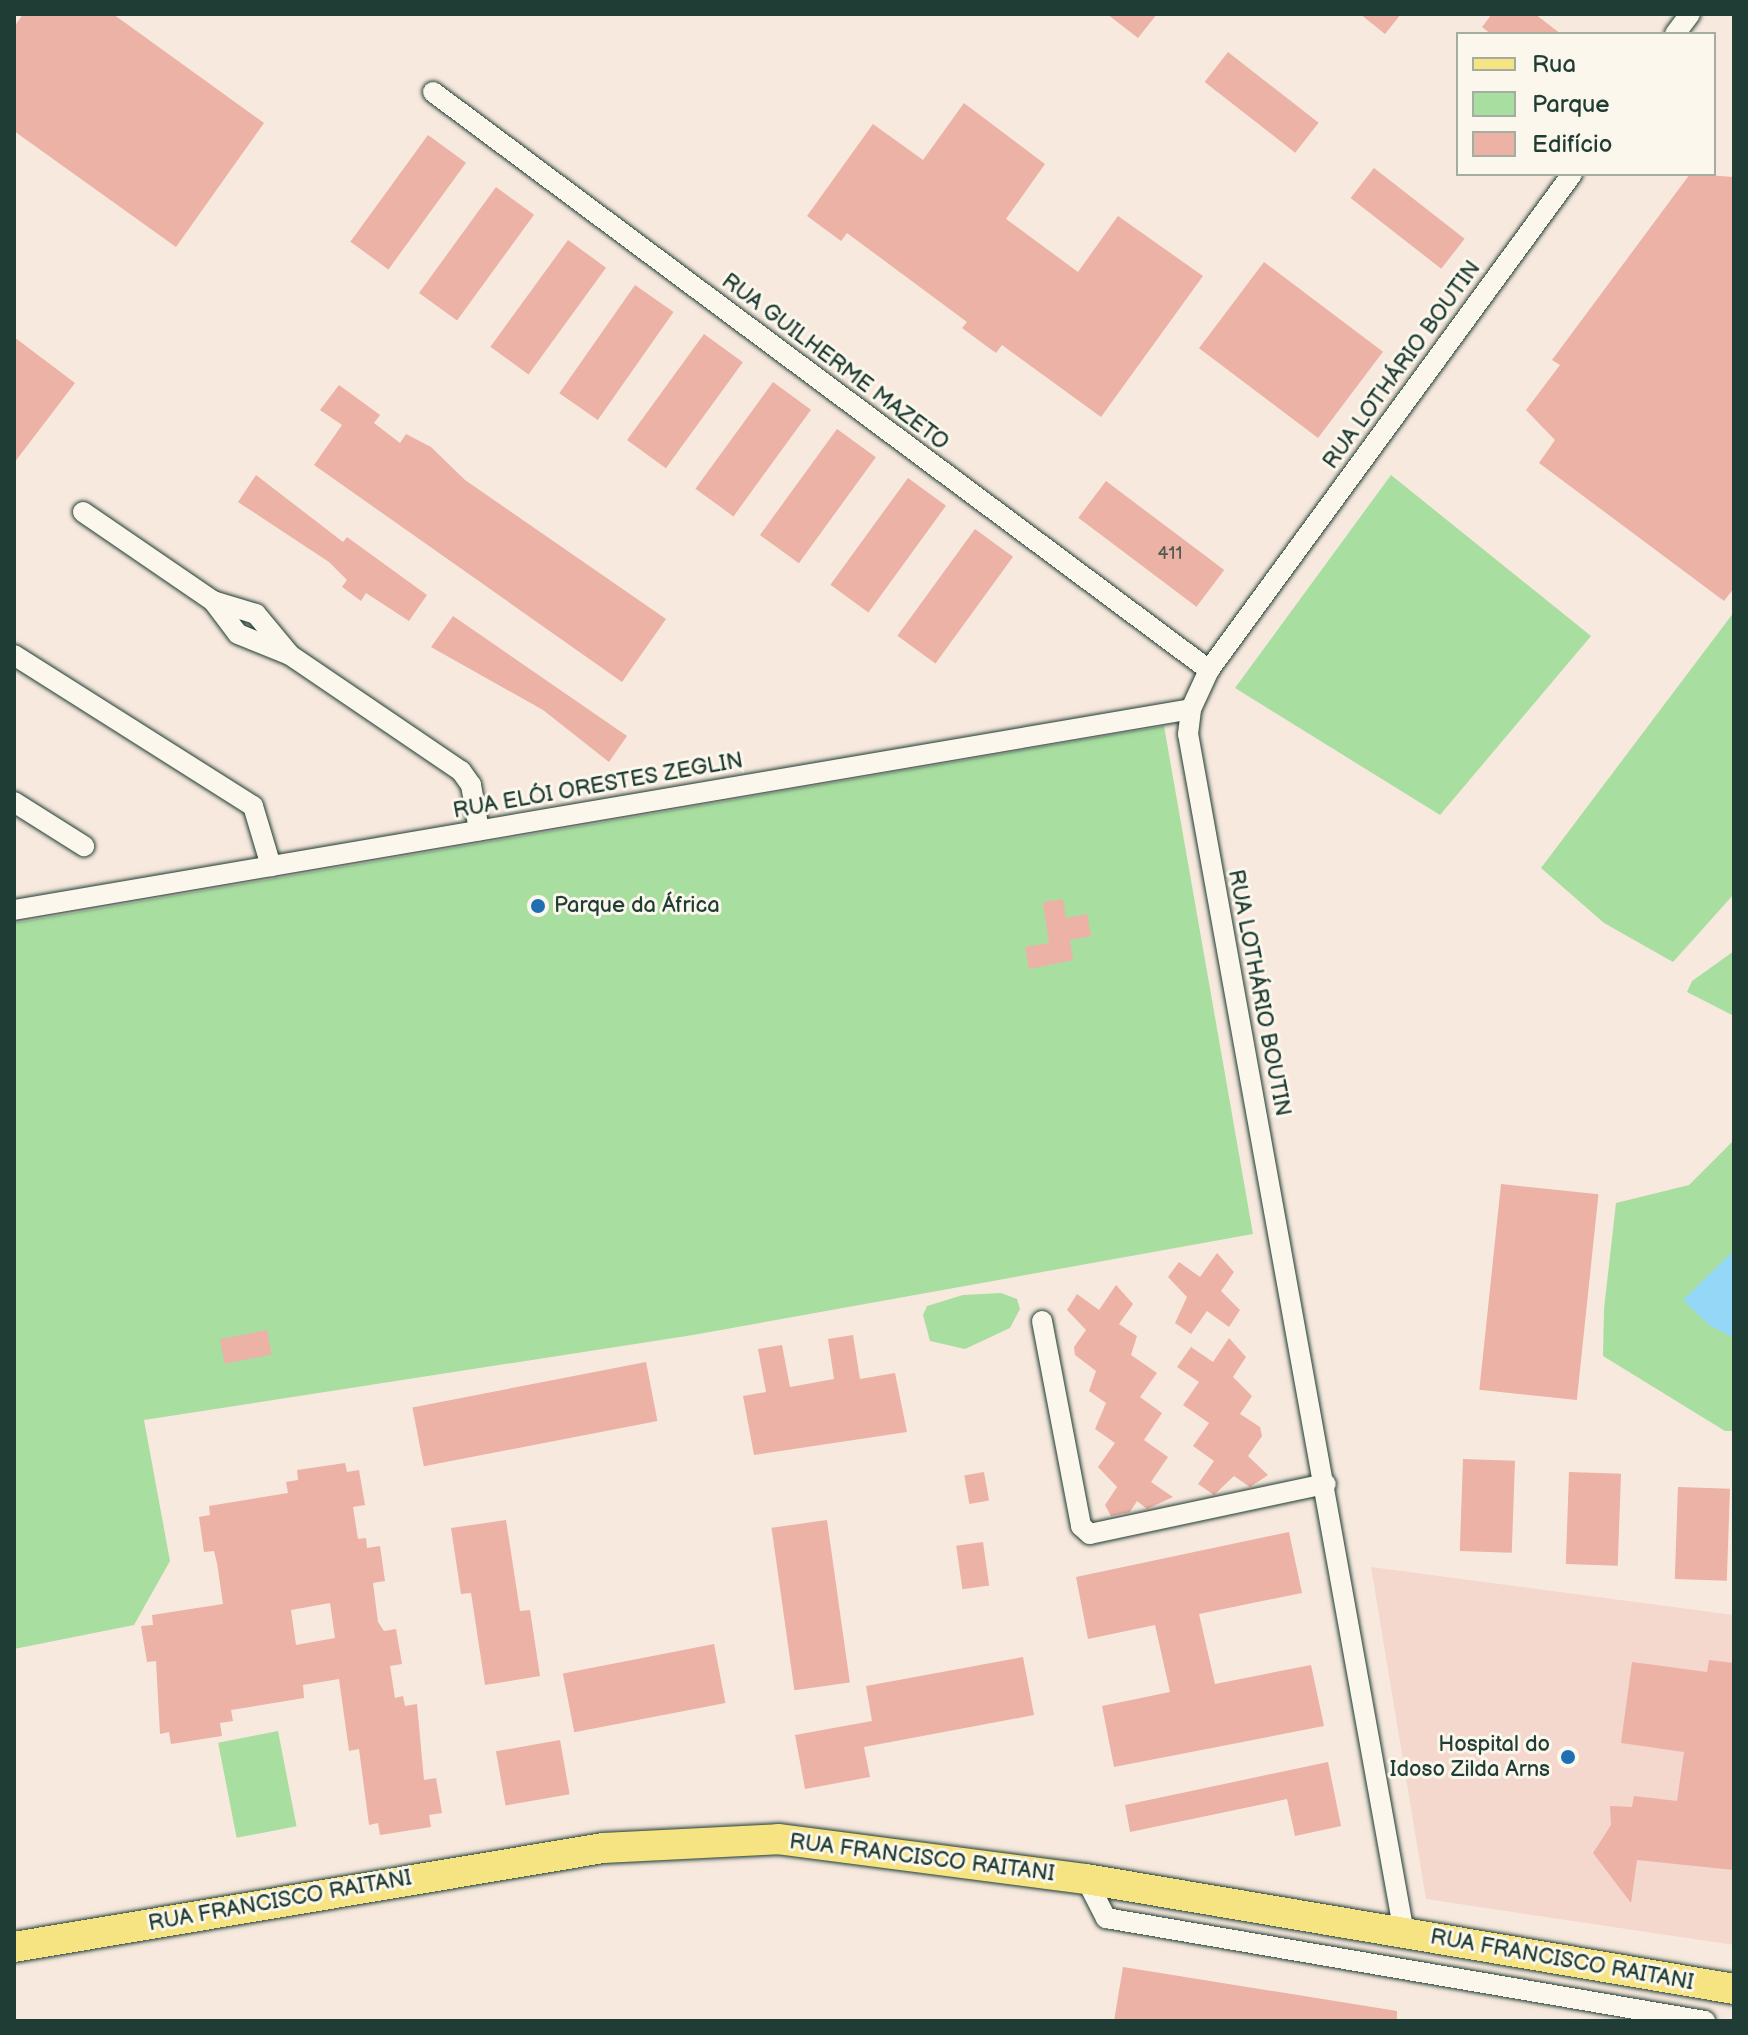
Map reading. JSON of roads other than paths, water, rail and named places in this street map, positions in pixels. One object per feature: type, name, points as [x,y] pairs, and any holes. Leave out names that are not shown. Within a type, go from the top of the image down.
[{"type":"main road","name":"RUA FRANCISCO RAITANI","points":[[14,1947],[486,1866],[678,1842],[835,1844],[1086,1879],[1734,1989]]},
{"type":"street","points":[[1676,32],[1690,14]]},
{"type":"street","name":"RUA GUILHERME MAZETO","points":[[433,92],[1209,670]]},
{"type":"street","name":"RUA LOTHÁRIO BOUTIN","points":[[1404,1933],[1326,1484],[1193,788],[1191,709],[1209,670],[1571,176]]},
{"type":"street","points":[[83,512],[213,601],[238,634],[290,655],[467,776],[479,830]]},
{"type":"street","points":[[14,655],[253,806],[271,866]]},
{"type":"street","name":"RUA ELÓI ORESTES ZEGLIN","points":[[14,910],[1191,709]]},
{"type":"street","points":[[14,802],[84,846]]},
{"type":"street","points":[[1042,1321],[1081,1526],[1090,1534],[1326,1484]]},
{"type":"street","points":[[1086,1879],[1106,1918],[1705,2021]]},
{"type":"water","points":[[1730,1254],[1734,1256],[1734,1338],[1709,1325],[1683,1300]]},
{"type":"place","name":"Parque da África","points":[[538,906]]},
{"type":"place","name":"Hospital do Idoso Zilda Arns","points":[[1568,1757]]}]
